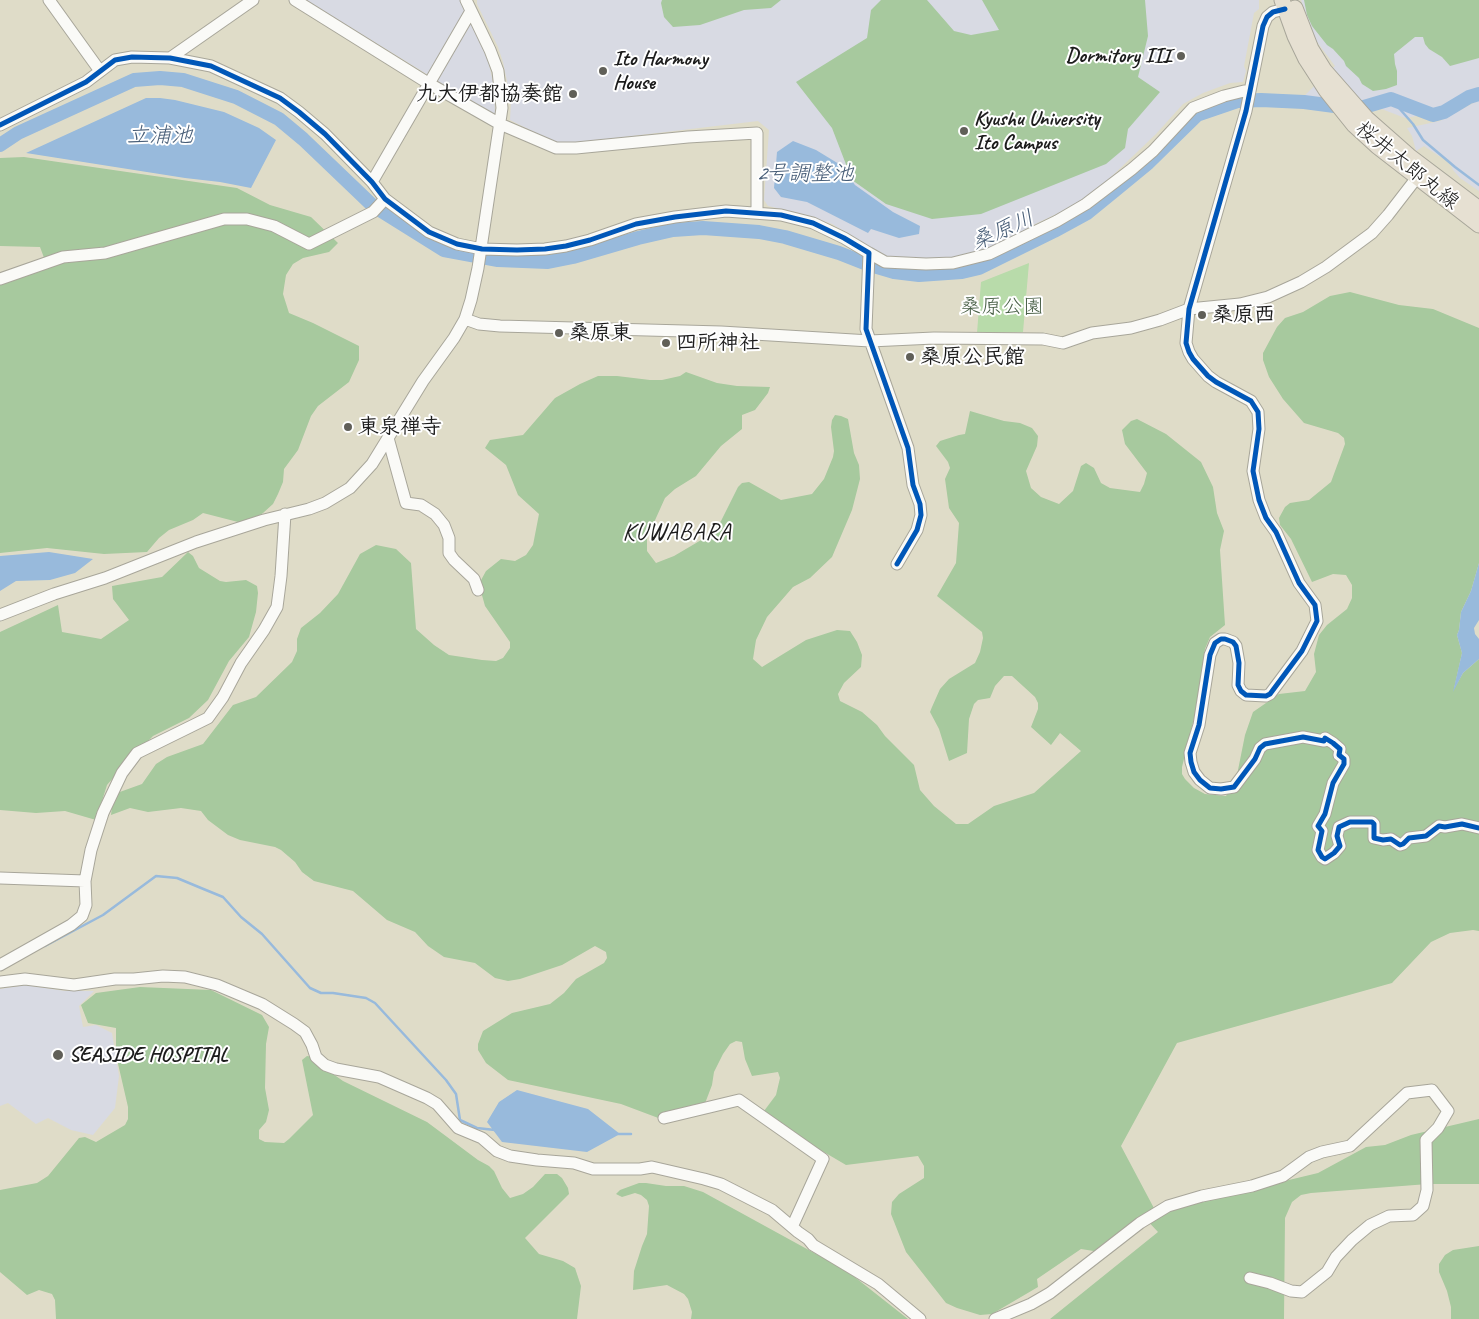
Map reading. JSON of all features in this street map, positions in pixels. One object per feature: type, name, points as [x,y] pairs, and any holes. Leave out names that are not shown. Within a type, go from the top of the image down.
[{"type":"main road","name":"桜井太郎丸線","points":[[1286,3],[1295,36],[1306,60],[1326,90],[1360,122]]},
{"type":"main road","name":"桜井太郎丸線","points":[[1286,3],[1324,70],[1342,92],[1377,146],[1479,209]]},
{"type":"main road","name":"桜井太郎丸線","points":[[1421,172],[1479,225]]},
{"type":"street","points":[[49,0],[100,71]]},
{"type":"street","points":[[170,58],[253,0]]},
{"type":"street","points":[[295,0],[428,83],[500,124],[556,148],[564,149],[757,133],[757,212]]},
{"type":"street","points":[[1286,3],[1267,17],[1263,26],[1247,108],[1190,309],[1186,343],[1193,359],[1216,382],[1251,400],[1258,412],[1259,429],[1253,471],[1259,500],[1266,518],[1276,532],[1299,583],[1315,605],[1317,620],[1302,651],[1270,694],[1266,696],[1246,696],[1238,685],[1239,663],[1236,646],[1226,638],[1215,643],[1210,655],[1199,725],[1190,753],[1190,762],[1200,780],[1210,788],[1225,789],[1234,786],[1255,759],[1260,748],[1265,744],[1303,738],[1324,740],[1325,738],[1329,740],[1340,749],[1339,755],[1344,759],[1344,764],[1333,783],[1325,814],[1318,826],[1322,831],[1318,850],[1325,859],[1340,846],[1337,836],[1339,826],[1350,822],[1372,822],[1374,838],[1391,839],[1400,845],[1408,838],[1426,836],[1439,826],[1445,827],[1462,824],[1479,828]]},
{"type":"street","points":[[372,182],[428,83],[469,5]]},
{"type":"street","points":[[0,615],[54,594],[105,578],[175,549],[325,503],[350,488],[372,464],[423,381],[454,338],[465,319],[478,268],[502,108],[498,71],[469,5]]},
{"type":"street","points":[[0,125],[86,82],[115,60],[132,57],[170,58],[211,66],[280,98],[324,134],[372,182],[385,199],[429,232],[457,244],[482,249],[516,250],[566,246],[636,224],[658,220],[726,211],[757,212],[781,215],[814,223],[844,238],[869,256],[885,262],[926,264],[953,263],[989,254],[1057,221],[1086,204],[1132,170],[1153,151],[1193,108],[1224,96],[1244,91],[1250,93]]},
{"type":"street","points":[[465,319],[479,324],[500,326],[721,332],[870,341],[954,338],[1043,339],[1063,343],[1092,333],[1131,328],[1190,309],[1240,304],[1268,297],[1301,282],[1326,267],[1372,233],[1421,172]]},
{"type":"street","points":[[0,279],[63,257],[105,253],[224,219],[247,219],[274,226],[309,244],[373,212],[385,199]]},
{"type":"street","points":[[869,256],[866,329],[908,448],[913,485],[920,504],[921,515],[917,530],[897,564]]},
{"type":"street","points":[[388,438],[406,503],[421,505],[435,514],[444,525],[449,538],[449,553],[471,575],[478,590]]},
{"type":"street","points":[[0,966],[71,925],[82,916],[86,905],[85,881],[91,850],[103,814],[122,773],[137,752],[208,718],[223,698],[242,662],[277,607],[285,514]]},
{"type":"street","points":[[0,607],[45,589],[122,565],[164,549],[175,549]]},
{"type":"street","points":[[0,878],[85,881]]},
{"type":"street","points":[[0,982],[26,979],[74,985],[115,979],[134,980],[163,976],[185,977],[218,985],[262,1004],[305,1032],[316,1057],[325,1065],[336,1069],[379,1077],[427,1098],[437,1104],[458,1128],[482,1138],[497,1151],[510,1156],[574,1163],[593,1169],[640,1169],[652,1167],[721,1184],[772,1210],[814,1245],[878,1284],[920,1319]]},
{"type":"street","points":[[995,1319],[1031,1304],[1050,1293],[1140,1224],[1168,1206],[1202,1196],[1252,1186],[1283,1176],[1309,1158],[1322,1152],[1350,1146],[1407,1093],[1432,1090],[1448,1111],[1438,1128],[1426,1140],[1427,1190],[1423,1206],[1413,1215],[1389,1216],[1370,1225],[1336,1257],[1328,1272],[1302,1292],[1291,1291],[1250,1278]]},
{"type":"street","points":[[664,1118],[739,1100],[823,1159],[792,1227]]},
{"type":"shaded area","points":[[306,0],[461,0],[487,56],[494,86],[495,116]]},
{"type":"shaded area","name":"Kyushu University Ito Campus","points":[[477,0],[1259,0],[1259,9],[1254,13],[1244,66],[1246,71],[1243,82],[1230,83],[1203,93],[1183,104],[1156,134],[1112,176],[1091,194],[1065,210],[989,249],[952,260],[887,258],[832,224],[803,214],[768,206],[764,200],[769,130],[758,121],[565,144],[554,142],[510,120],[511,101],[503,62],[498,47],[477,4]]},
{"type":"shaded area","points":[[1301,0],[1479,0],[1479,89],[1471,91],[1455,104],[1434,113],[1405,118],[1361,101],[1337,97],[1301,99],[1335,66],[1314,38]]},
{"type":"shaded area","points":[[1479,100],[1479,191],[1460,178],[1453,170],[1449,160],[1424,146],[1416,151],[1412,136],[1407,128],[1440,121]]},
{"type":"shaded area","name":"SEASIDE HOSPITAL","points":[[25,985],[65,991],[94,991],[79,1006],[83,1027],[96,1025],[112,1033],[119,1076],[115,1108],[93,1135],[71,1130],[48,1118],[36,1124],[8,1103],[0,1106],[0,989]]},
{"type":"green space","points":[[662,0],[781,0],[771,8],[744,10],[700,25],[673,27],[664,17]]},
{"type":"green space","points":[[881,0],[927,0],[954,31],[971,35],[999,30],[982,0],[1145,0],[1148,36],[1138,77],[1160,92],[1128,129],[1125,148],[1106,164],[981,214],[932,219],[886,204],[852,180],[832,128],[796,82],[867,38],[871,10]]},
{"type":"green space","points":[[1304,0],[1479,0],[1479,58],[1450,66],[1442,57],[1429,49],[1423,37],[1415,37],[1394,54],[1397,85],[1373,91],[1362,84],[1359,78],[1346,66],[1333,49],[1327,45],[1312,26],[1307,15]]},
{"type":"green space","points":[[24,157],[237,188],[270,205],[311,217],[338,243],[329,252],[303,258],[293,264],[286,275],[283,294],[289,313],[359,346],[359,360],[349,382],[318,406],[311,416],[298,450],[284,469],[283,482],[278,494],[273,504],[263,513],[252,520],[238,522],[203,513],[193,520],[169,530],[147,552],[104,554],[47,548],[0,553],[0,277],[46,263],[40,247],[0,246],[0,158]]},
{"type":"green space","name":"桑原公園","points":[[1029,263],[1023,332],[977,333],[981,282]]},
{"type":"green space","points":[[1350,292],[1399,305],[1433,309],[1479,328],[1479,563],[1471,591],[1461,612],[1457,635],[1462,653],[1454,689],[1463,673],[1479,659],[1479,931],[1450,933],[1431,942],[1392,983],[1177,1043],[1121,1146],[1156,1212],[1318,1173],[1366,1147],[1385,1145],[1411,1135],[1479,1119],[1479,1184],[1428,1184],[1301,1195],[1292,1202],[1285,1218],[1284,1319],[1050,1319],[1158,1232],[1144,1217],[1100,1252],[1081,1249],[1037,1279],[1038,1287],[992,1314],[980,1315],[957,1308],[946,1303],[906,1252],[891,1214],[892,1202],[899,1194],[924,1178],[924,1166],[918,1156],[846,1165],[761,1115],[776,1095],[780,1078],[778,1072],[752,1076],[745,1059],[742,1042],[736,1041],[730,1044],[723,1054],[714,1072],[712,1085],[704,1106],[669,1122],[621,1104],[508,1080],[486,1063],[478,1050],[478,1044],[483,1031],[512,1013],[550,1004],[564,993],[576,979],[604,963],[607,958],[606,952],[595,946],[562,965],[520,979],[508,981],[495,978],[475,963],[444,957],[428,946],[415,932],[387,920],[353,891],[314,881],[302,872],[295,862],[281,850],[240,840],[228,835],[208,820],[201,811],[181,808],[148,812],[130,808],[111,815],[113,797],[117,793],[142,784],[156,764],[167,757],[203,744],[233,705],[256,697],[292,662],[297,651],[297,639],[301,628],[320,613],[338,594],[360,554],[376,545],[396,549],[411,563],[416,629],[449,655],[496,661],[503,658],[510,648],[510,642],[485,606],[480,582],[486,571],[501,559],[515,561],[526,555],[533,545],[539,514],[518,495],[506,465],[485,448],[490,440],[523,435],[555,398],[598,376],[662,380],[680,376],[686,372],[717,383],[770,387],[768,393],[755,410],[742,415],[742,429],[721,446],[696,476],[675,489],[665,498],[647,538],[647,551],[656,563],[674,556],[708,536],[721,521],[738,487],[742,483],[749,482],[781,500],[812,494],[824,479],[833,457],[832,420],[835,415],[848,419],[854,453],[859,465],[860,479],[852,510],[832,557],[810,578],[793,587],[767,617],[756,640],[753,659],[762,667],[806,640],[837,630],[850,631],[862,655],[861,667],[844,683],[838,694],[840,701],[862,712],[877,725],[885,736],[914,765],[920,790],[934,806],[956,824],[968,824],[994,806],[1034,793],[1081,751],[1060,733],[1051,745],[1031,727],[1038,709],[1035,697],[1012,676],[1004,676],[995,686],[990,698],[978,700],[974,704],[969,719],[967,753],[949,761],[939,729],[930,712],[940,689],[949,679],[975,663],[983,638],[982,632],[937,596],[956,563],[959,523],[949,508],[945,479],[950,468],[948,462],[936,446],[940,441],[965,434],[970,411],[1004,421],[1020,423],[1032,428],[1038,436],[1037,446],[1026,471],[1031,488],[1041,497],[1059,504],[1073,491],[1081,466],[1086,463],[1094,468],[1101,483],[1110,488],[1140,492],[1147,473],[1125,444],[1122,430],[1131,421],[1137,419],[1166,434],[1201,462],[1213,487],[1217,513],[1224,531],[1220,550],[1225,625],[1210,637],[1205,649],[1196,710],[1182,774],[1194,788],[1205,794],[1226,796],[1236,780],[1245,735],[1253,712],[1279,694],[1305,691],[1316,672],[1314,654],[1319,635],[1327,625],[1347,609],[1352,598],[1352,585],[1346,575],[1333,574],[1312,582],[1291,539],[1280,525],[1279,518],[1285,507],[1290,503],[1309,500],[1331,482],[1345,444],[1344,438],[1338,433],[1304,423],[1283,399],[1269,377],[1263,360],[1263,353],[1277,327],[1285,318],[1303,312],[1330,296]]},
{"type":"green space","points":[[188,552],[193,556],[199,568],[220,581],[246,580],[257,586],[258,593],[256,612],[249,637],[229,661],[208,700],[189,718],[153,736],[119,771],[107,785],[96,820],[65,811],[36,813],[0,810],[0,632],[58,605],[62,632],[101,639],[129,620],[113,599],[112,586],[162,577]]},
{"type":"green space","points":[[140,987],[211,990],[262,1015],[269,1027],[266,1044],[265,1088],[269,1110],[266,1122],[259,1130],[259,1139],[265,1142],[284,1143],[313,1115],[302,1060],[307,1056],[314,1057],[326,1069],[343,1081],[427,1122],[489,1166],[510,1198],[523,1194],[533,1187],[545,1174],[557,1174],[568,1188],[569,1194],[525,1238],[539,1254],[563,1261],[575,1268],[581,1286],[577,1319],[56,1319],[55,1300],[52,1294],[39,1290],[27,1295],[0,1272],[0,1190],[37,1183],[48,1176],[79,1138],[85,1137],[96,1142],[125,1125],[128,1119],[128,1107],[116,1055],[116,1028],[88,1023],[81,1005],[96,993]]},
{"type":"green space","points":[[639,1183],[684,1186],[703,1192],[847,1271],[908,1319],[691,1319],[692,1312],[688,1299],[684,1294],[667,1285],[633,1290],[634,1271],[647,1234],[649,1206],[647,1200],[641,1195],[635,1193],[622,1197],[616,1194],[620,1190]]},
{"type":"green space","points":[[1479,1246],[1479,1319],[1451,1319],[1451,1307],[1439,1272],[1439,1264],[1445,1255],[1453,1250]]},
{"type":"water","name":"立浦池","points":[[146,98],[175,100],[224,112],[259,128],[276,140],[251,188],[26,153]]},
{"type":"water","name":"2号調整池","points":[[793,141],[816,150],[839,164],[855,185],[893,212],[920,226],[919,234],[899,238],[871,229],[868,233],[807,202],[781,197],[774,188],[777,152]]},
{"type":"water","points":[[49,552],[93,559],[75,573],[50,580],[16,581],[0,591],[0,556]]},
{"type":"water","points":[[1479,563],[1479,620],[1474,628],[1475,634],[1479,639],[1479,659],[1463,673],[1453,692],[1462,653],[1457,635],[1461,612],[1471,591]]},
{"type":"water","points":[[517,1090],[588,1109],[620,1134],[587,1152],[502,1142],[487,1122],[499,1102]]},
{"type":"waterway","name":"桑原川","points":[[0,145],[18,133],[134,80],[160,78],[183,80],[236,97],[279,119],[303,139],[372,205],[444,250],[498,260],[548,262],[673,230],[703,228],[759,232],[785,237],[894,272],[919,275],[962,272],[979,268],[1054,231],[1087,213],[1148,163],[1197,115],[1238,101],[1304,102],[1357,109],[1391,99],[1433,115],[1444,112],[1469,97],[1479,94]]},
{"type":"waterway","points":[[1391,99],[1413,124],[1423,140],[1479,185]]},
{"type":"waterway","points":[[45,946],[103,915],[156,876],[177,878],[223,897],[241,917],[262,934],[310,988],[321,993],[366,998],[375,1003],[446,1080],[456,1094],[460,1120],[477,1128],[495,1130]]},
{"type":"waterway","points":[[618,1134],[631,1134]]},
{"type":"cycle path","points":[[1285,9],[1273,12],[1267,17],[1263,26],[1246,111],[1189,309],[1186,343],[1193,359],[1208,376],[1251,401],[1258,412],[1259,429],[1253,471],[1259,500],[1266,518],[1276,532],[1299,583],[1315,605],[1317,621],[1302,651],[1270,694],[1266,696],[1246,695],[1241,691],[1238,685],[1239,663],[1236,646],[1233,642],[1225,639],[1215,643],[1210,655],[1199,725],[1190,753],[1191,762],[1194,772],[1200,780],[1210,788],[1221,789],[1234,787],[1255,759],[1260,748],[1265,744],[1303,737],[1324,741],[1325,738],[1333,743],[1340,749],[1339,755],[1344,759],[1344,764],[1333,783],[1325,814],[1318,826],[1322,831],[1318,850],[1325,859],[1340,846],[1337,836],[1339,827],[1350,822],[1372,822],[1374,824],[1374,838],[1391,839],[1400,845],[1409,838],[1426,836],[1439,826],[1445,827],[1462,824],[1479,828]]},
{"type":"cycle path","points":[[0,125],[86,82],[115,60],[132,57],[170,58],[211,66],[280,98],[325,134],[372,182],[385,199],[429,232],[457,244],[482,249],[545,249],[590,240],[636,224],[726,211],[781,215],[813,223],[844,238],[869,253],[866,329],[908,448],[913,485],[920,504],[921,515],[917,530],[897,564]]},
{"type":"place","name":"Dormitory III","points":[[1181,56]]},
{"type":"place","name":"Ito Harmony House","points":[[603,71]]},
{"type":"place","name":"九大伊都協奏館","points":[[573,94]]},
{"type":"place","name":"Kyushu University Ito Campus","points":[[964,131]]},
{"type":"place","name":"桑原西","points":[[1202,315]]},
{"type":"place","name":"桑原東","points":[[559,333]]},
{"type":"place","name":"四所神社","points":[[666,343]]},
{"type":"place","name":"桑原公民館","points":[[910,357]]},
{"type":"place","name":"東泉禅寺","points":[[348,427]]},
{"type":"place","name":"SEASIDE HOSPITAL","points":[[58,1055]]},
{"type":"district","name":"KUWABARA","points":[[677,533]]}]
